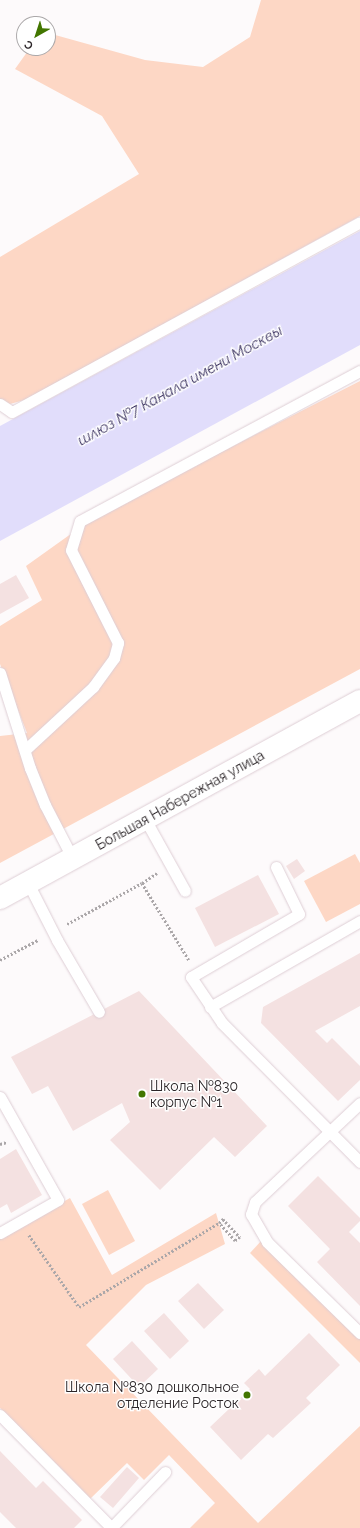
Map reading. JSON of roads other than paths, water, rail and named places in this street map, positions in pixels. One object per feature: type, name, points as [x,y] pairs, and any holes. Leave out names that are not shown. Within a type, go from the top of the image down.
[{"type":"street","name":"Большая Набережная улица","points":[[0,898],[360,701]]},
{"type":"lane","points":[[0,404],[12,412],[360,222]]},
{"type":"lane","points":[[24,750],[94,687],[114,658],[118,643],[71,550],[80,521],[360,371]]},
{"type":"lane","points":[[0,673],[24,750],[45,805],[73,859]]},
{"type":"lane","points":[[145,819],[185,891]]},
{"type":"lane","points":[[276,868],[299,914],[191,977],[222,1023],[360,1162]]},
{"type":"lane","points":[[28,882],[53,932],[99,1012]]},
{"type":"lane","points":[[210,1007],[360,921]]},
{"type":"lane","points":[[0,1097],[58,1200],[0,1233]]},
{"type":"lane","points":[[360,1103],[255,1202],[251,1214],[267,1242],[360,1333]]},
{"type":"lane","points":[[0,1415],[111,1528],[165,1472]]},
{"type":"water","name":"шлюз №7 Канала имени Москвы","points":[[360,231],[360,345],[0,541],[0,426]]},
{"type":"place","name":"Школа №830 корпус №1","points":[[142,1094]]},
{"type":"place","name":"Школа №830 дошкольное отделение Росток","points":[[247,1395]]}]
